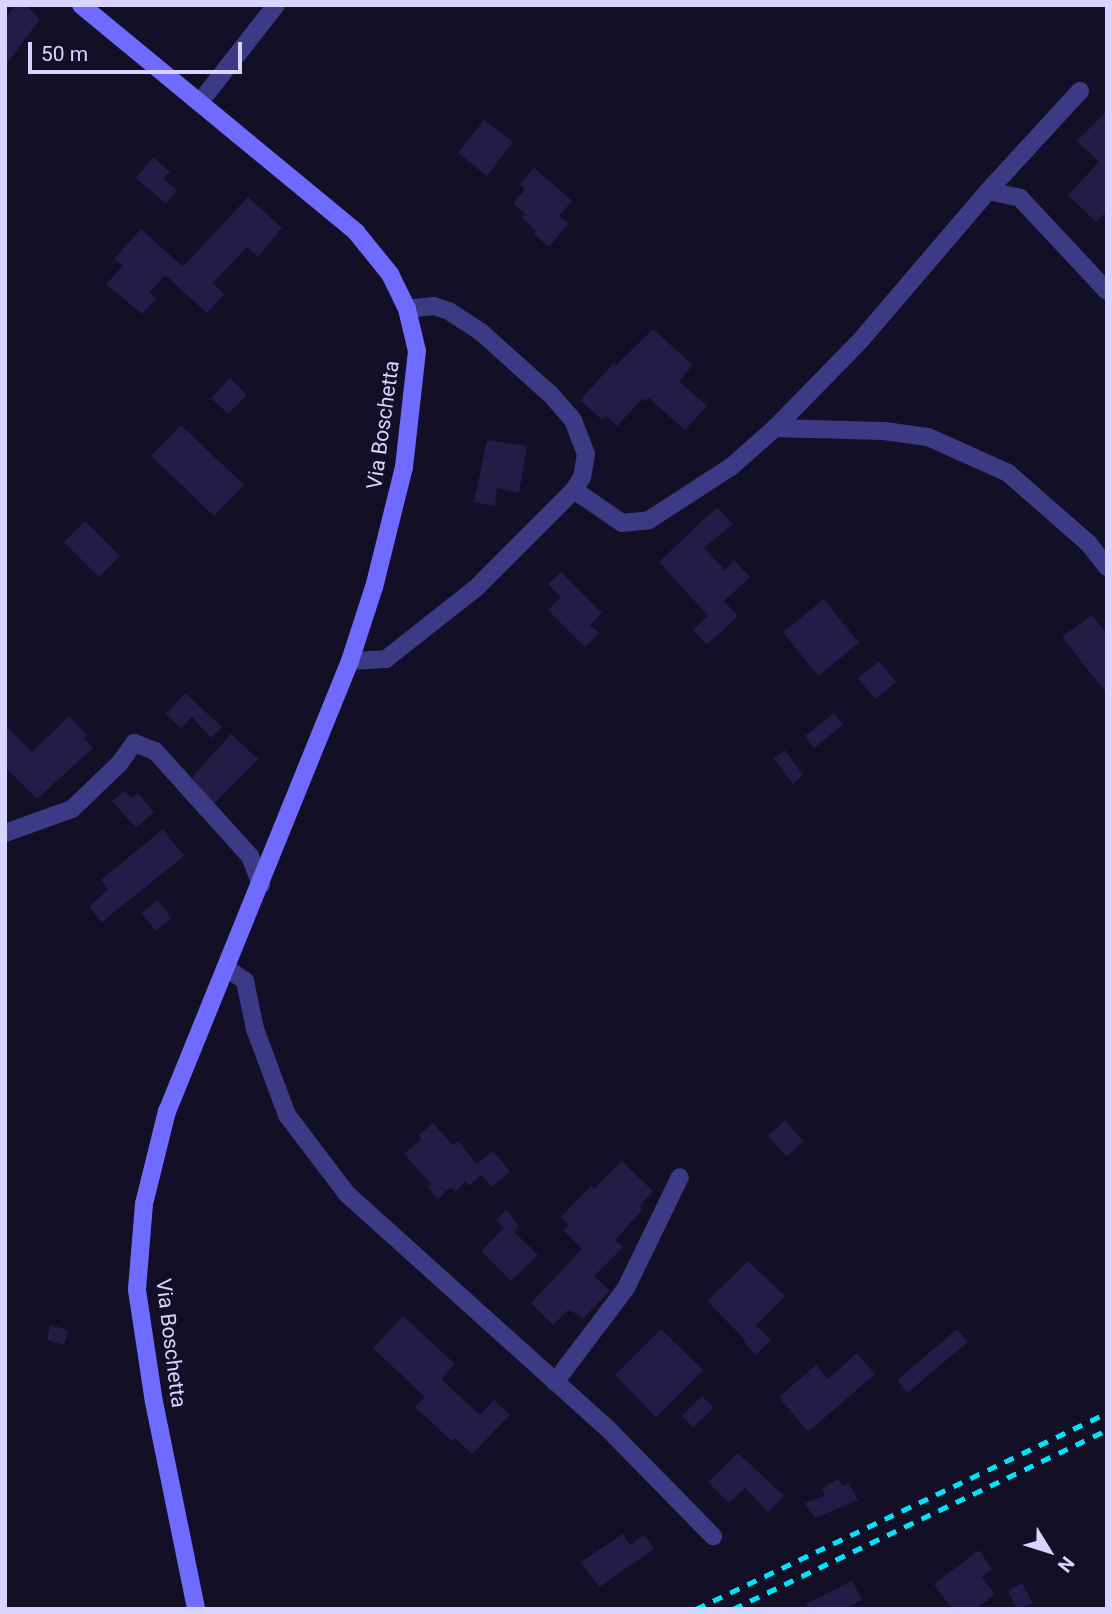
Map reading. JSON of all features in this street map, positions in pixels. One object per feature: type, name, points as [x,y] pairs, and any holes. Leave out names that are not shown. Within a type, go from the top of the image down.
[{"type":"street","name":"Via Boschetta","points":[[81,5],[356,232],[390,274],[407,309],[417,351],[404,467],[374,587],[350,661],[167,1111],[144,1204],[137,1290],[154,1402],[196,1609]]},
{"type":"street","points":[[200,102],[276,5]]},
{"type":"street","points":[[575,490],[622,523],[649,520],[732,466],[775,428],[860,341],[988,191],[1080,91]]},
{"type":"street","points":[[988,191],[1020,198],[1107,291]]},
{"type":"street","points":[[350,661],[386,659],[476,588],[575,490],[582,477],[586,454],[573,420],[550,394],[481,332],[449,311],[434,306],[407,309]]},
{"type":"street","points":[[775,428],[884,431],[928,437],[1008,473],[1089,544],[1107,567]]},
{"type":"street","points":[[5,833],[72,809],[119,764],[134,743],[155,751],[250,856],[261,885]]},
{"type":"street","points":[[226,968],[245,981],[255,1029],[286,1115],[347,1194],[611,1432],[713,1536]]},
{"type":"street","points":[[555,1382],[626,1288],[680,1177]]},
{"type":"building","points":[[16,5],[25,5],[40,19],[5,66],[5,18]]},
{"type":"building","points":[[1107,111],[1107,211],[1096,222],[1068,195],[1099,162],[1077,141]]},
{"type":"building","points":[[484,120],[513,142],[487,176],[458,153]]},
{"type":"building","points":[[153,157],[170,172],[164,179],[177,190],[166,204],[136,178]]},
{"type":"building","points":[[534,168],[572,201],[559,216],[568,224],[549,247],[533,233],[536,231],[522,218],[525,214],[513,203],[525,189],[520,184]]},
{"type":"building","points":[[248,197],[282,228],[258,257],[247,247],[213,283],[224,294],[207,313],[165,275],[150,292],[156,299],[142,314],[106,284],[123,266],[114,259],[141,229],[183,267]]},
{"type":"building","points":[[653,329],[693,365],[679,381],[707,406],[685,430],[649,398],[646,402],[643,398],[617,426],[606,416],[602,420],[580,400],[614,363],[616,365]]},
{"type":"building","points":[[230,378],[247,395],[228,414],[211,398]]},
{"type":"building","points":[[181,425],[244,485],[214,516],[151,456]]},
{"type":"building","points":[[487,440],[527,446],[519,493],[497,488],[495,506],[474,502]]},
{"type":"building","points":[[717,507],[733,524],[704,548],[725,570],[734,560],[750,577],[724,601],[738,616],[707,645],[693,630],[708,616],[659,562]]},
{"type":"building","points":[[85,521],[120,556],[99,577],[64,542]]},
{"type":"building","points":[[561,572],[602,613],[590,625],[599,633],[585,647],[548,610],[561,597],[548,584]]},
{"type":"building","points":[[824,599],[859,643],[818,676],[783,632]]},
{"type":"building","points":[[1092,615],[1107,634],[1107,694],[1062,637]]},
{"type":"building","points":[[879,661],[896,682],[875,699],[858,678]]},
{"type":"building","points":[[185,693],[222,727],[211,738],[192,717],[181,728],[166,714]]},
{"type":"building","points":[[834,713],[843,725],[814,748],[805,736]]},
{"type":"building","points":[[69,716],[88,736],[84,738],[93,748],[37,799],[5,767],[5,725],[32,752]]},
{"type":"building","points":[[231,734],[258,759],[213,804],[192,777]]},
{"type":"building","points":[[785,750],[803,775],[793,784],[774,758]]},
{"type":"building","points":[[125,791],[131,798],[138,793],[154,812],[136,828],[112,801]]},
{"type":"building","points":[[163,829],[184,856],[102,922],[89,907],[108,889],[101,880]]},
{"type":"building","points":[[158,900],[171,918],[156,931],[142,913]]},
{"type":"building","points":[[785,1120],[803,1141],[787,1157],[768,1136]]},
{"type":"building","points":[[433,1123],[453,1145],[458,1141],[477,1164],[493,1151],[510,1171],[492,1187],[481,1175],[469,1186],[465,1182],[455,1192],[451,1187],[438,1199],[427,1187],[431,1184],[404,1154],[422,1139],[419,1135]]},
{"type":"building","points":[[622,1161],[653,1191],[640,1206],[643,1209],[615,1240],[623,1247],[594,1276],[610,1291],[583,1319],[569,1309],[553,1325],[531,1303],[582,1249],[563,1230],[569,1225],[561,1217],[591,1186],[594,1189]]},
{"type":"building","points":[[507,1210],[519,1226],[514,1232],[538,1255],[511,1281],[481,1251],[504,1228],[496,1220]]},
{"type":"building","points":[[748,1261],[785,1296],[756,1325],[771,1340],[755,1355],[744,1342],[746,1341],[707,1301]]},
{"type":"building","points":[[403,1316],[455,1364],[441,1379],[480,1415],[494,1400],[510,1415],[472,1454],[455,1438],[452,1441],[415,1407],[425,1397],[373,1348]]},
{"type":"building","points":[[50,1325],[68,1330],[64,1345],[47,1340]]},
{"type":"building","points":[[661,1329],[703,1370],[656,1417],[615,1375]]},
{"type":"building","points":[[957,1329],[968,1342],[907,1393],[897,1380]]},
{"type":"building","points":[[857,1353],[875,1374],[808,1432],[779,1397],[816,1365],[828,1379]]},
{"type":"building","points":[[702,1396],[714,1408],[693,1427],[682,1416]]},
{"type":"building","points":[[738,1453],[784,1496],[768,1512],[745,1488],[729,1503],[708,1482]]},
{"type":"building","points":[[838,1479],[843,1486],[849,1483],[858,1500],[815,1518],[805,1503],[825,1496],[822,1488]]},
{"type":"building","points":[[623,1534],[630,1545],[644,1535],[654,1549],[599,1587],[581,1562]]},
{"type":"building","points":[[979,1550],[992,1569],[982,1577],[995,1594],[975,1609],[952,1609],[934,1584]]},
{"type":"building","points":[[852,1581],[862,1600],[844,1609],[809,1609],[806,1604]]},
{"type":"building","points":[[1022,1583],[1033,1603],[1017,1609],[1008,1591]]},
{"type":"railway","points":[[696,1609],[1107,1413]]},
{"type":"railway","points":[[733,1609],[1107,1430]]}]
